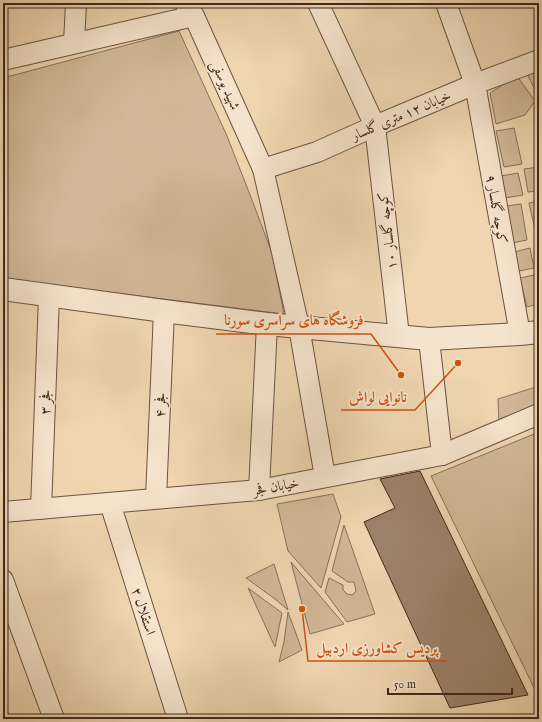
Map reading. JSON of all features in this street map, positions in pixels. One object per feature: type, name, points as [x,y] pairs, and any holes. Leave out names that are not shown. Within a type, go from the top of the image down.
[{"type":"street","points":[[74,43],[76,3]]},
{"type":"street","name":"کوچه گلسار ۱۰","points":[[318,3],[375,126],[399,336]]},
{"type":"street","name":"کوچه گلسار ۹","points":[[446,3],[475,84],[529,333]]},
{"type":"street","points":[[3,60],[74,43],[190,10]]},
{"type":"street","name":"شهید یوسفی","points":[[190,10],[263,169],[300,327],[325,477]]},
{"type":"street","name":"خیابان ۱۲ متری گلسار","points":[[263,169],[318,152],[375,126],[475,84],[539,60]]},
{"type":"street","points":[[3,289],[266,324],[428,339],[529,333]]},
{"type":"street","name":"فجر ۳","points":[[41,509],[49,296]]},
{"type":"street","name":"فجر ۴","points":[[156,498],[164,311]]},
{"type":"street","points":[[259,490],[266,324]]},
{"type":"street","points":[[428,339],[442,455]]},
{"type":"street","name":"خیابان فجر","points":[[3,512],[259,490],[442,455],[539,414]]},
{"type":"street","name":"استقلال ۲","points":[[110,503],[178,719]]},
{"type":"street","points":[[3,580],[54,719]]},
{"type":"shaded area","points":[[179,31],[227,136],[272,253],[284,314],[3,279],[3,78]]},
{"type":"shaded area","points":[[539,66],[539,98],[527,74]]},
{"type":"shaded area","points":[[517,76],[535,101],[525,115],[496,124],[490,93]]},
{"type":"shaded area","points":[[514,128],[522,164],[504,167],[496,131]]},
{"type":"shaded area","points":[[539,167],[539,183],[537,184],[537,191],[528,192],[524,169]]},
{"type":"shaded area","points":[[518,173],[523,195],[505,198],[501,176]]},
{"type":"shaded area","points":[[539,201],[539,234],[536,234],[529,203]]},
{"type":"shaded area","points":[[521,204],[527,240],[512,243],[506,206]]},
{"type":"shaded area","points":[[530,248],[534,268],[519,271],[514,252]]},
{"type":"shaded area","points":[[534,275],[539,296],[539,304],[527,307],[520,278]]},
{"type":"shaded area","points":[[539,386],[539,408],[499,425],[498,399]]},
{"type":"shaded area","points":[[539,432],[539,698],[431,476]]},
{"type":"shaded area","points":[[333,494],[341,517],[321,588],[288,551],[277,504]]},
{"type":"shaded area","points":[[344,525],[375,614],[347,622],[325,592],[329,578],[343,585],[343,590],[347,594],[352,595],[356,591],[354,582],[348,582],[332,571]]},
{"type":"shaded area","points":[[291,562],[344,624],[310,634]]},
{"type":"shaded area","points":[[274,564],[288,610],[246,578]]},
{"type":"shaded area","points":[[248,588],[282,613],[275,647]]},
{"type":"shaded area","points":[[288,612],[302,650],[279,662],[284,642]]},
{"type":"building","points":[[420,471],[528,695],[450,708],[364,522],[395,508],[380,479]]},
{"type":"place","name":"نانوایی لواش","points":[[458,363]]},
{"type":"place","name":"فروشگاه های سراسری سورنا","points":[[401,375]]},
{"type":"place","name":"پردیس کشاورزی اردبیل","points":[[302,609]]}]
